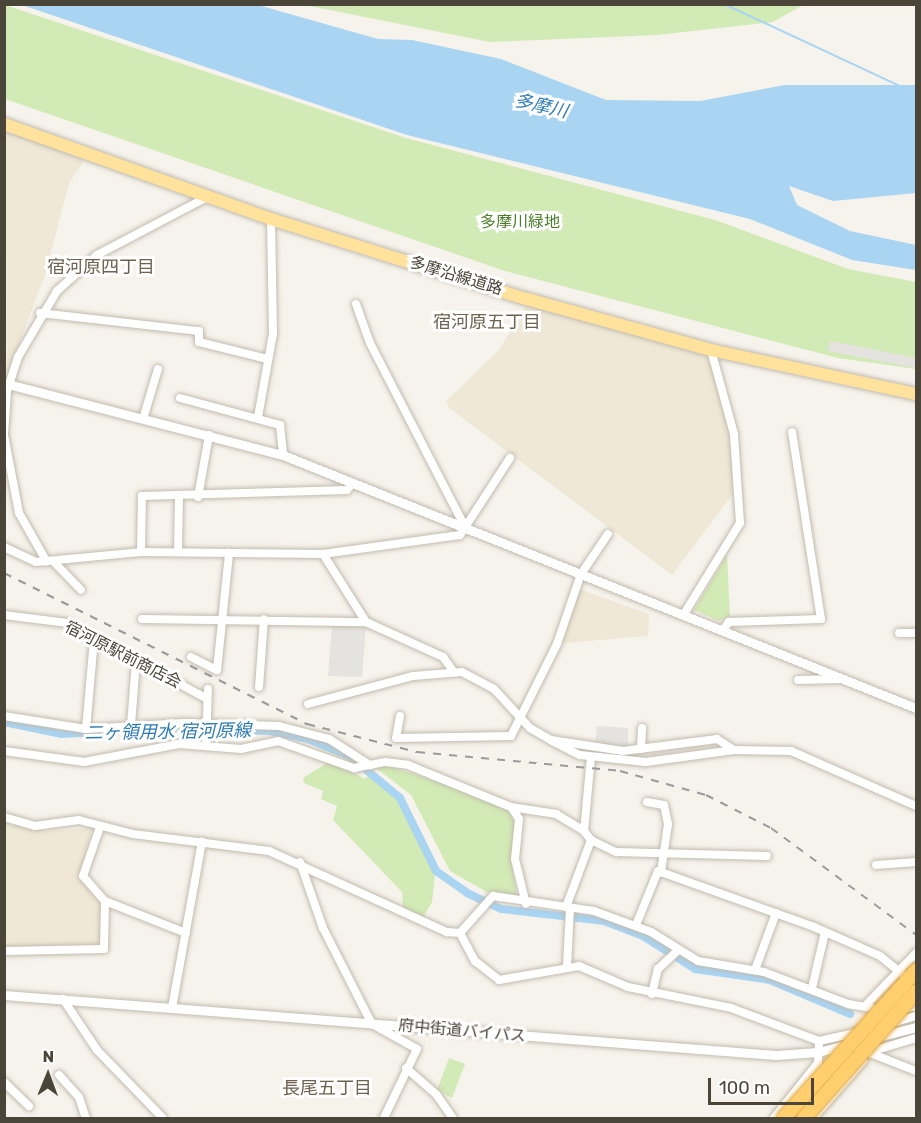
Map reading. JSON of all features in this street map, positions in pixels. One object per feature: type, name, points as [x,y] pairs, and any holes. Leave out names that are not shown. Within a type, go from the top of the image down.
[{"type":"highway","points":[[784,1119],[916,971]]},
{"type":"highway","points":[[804,1119],[916,992]]},
{"type":"main road","name":"多摩沿線道路","points":[[4,124],[271,219],[711,350],[916,394]]},
{"type":"street","points":[[81,590],[50,562],[19,513],[4,434],[7,384],[40,313],[97,255],[207,197]]},
{"type":"street","points":[[258,417],[270,367],[267,358],[273,334],[271,219]]},
{"type":"street","points":[[356,304],[370,343],[465,527]]},
{"type":"street","points":[[40,313],[199,331],[199,342],[267,358]]},
{"type":"street","points":[[684,614],[740,523],[734,434],[711,350]]},
{"type":"street","points":[[143,419],[158,369]]},
{"type":"street","points":[[7,384],[283,455],[916,708]]},
{"type":"street","points":[[180,398],[258,417],[280,425],[283,455]]},
{"type":"street","points":[[723,630],[729,622],[821,619],[792,432]]},
{"type":"street","points":[[198,497],[209,435]]},
{"type":"street","points":[[4,547],[50,562],[141,552],[323,554],[460,535],[510,458]]},
{"type":"street","points":[[141,552],[142,496],[198,497],[347,490],[353,483]]},
{"type":"street","points":[[178,552],[179,496]]},
{"type":"street","points":[[400,716],[396,738],[511,736],[519,714],[557,644],[581,574],[609,534]]},
{"type":"street","points":[[191,657],[217,670],[226,619],[229,553]]},
{"type":"street","points":[[323,554],[366,622]]},
{"type":"street","name":"宿河原駅前商店会","points":[[4,615],[67,623],[136,662],[206,693],[206,724]]},
{"type":"street","points":[[142,619],[366,622],[443,657],[453,671]]},
{"type":"street","points":[[259,687],[264,619]]},
{"type":"street","points":[[899,633],[916,633]]},
{"type":"street","points":[[86,729],[94,640]]},
{"type":"street","points":[[131,725],[136,662]]},
{"type":"street","points":[[308,704],[413,676],[453,671],[483,681],[519,714],[568,752],[591,757],[662,761],[734,750],[791,751],[916,806]]},
{"type":"street","points":[[798,680],[846,679]]},
{"type":"street","points":[[4,716],[86,729],[131,725],[206,724],[310,732],[369,766]]},
{"type":"street","points":[[206,724],[206,742]]},
{"type":"street","points":[[641,749],[642,728]]},
{"type":"street","points":[[551,740],[604,750],[641,749],[717,739],[734,750]]},
{"type":"street","points":[[4,751],[84,762],[166,746],[206,742],[241,749],[278,741],[357,768],[408,765],[511,807],[556,814],[584,831],[591,840],[616,852],[766,856]]},
{"type":"street","points":[[584,831],[591,757]]},
{"type":"street","points":[[636,925],[661,872],[665,852],[664,805],[647,802]]},
{"type":"street","points":[[511,807],[519,819],[515,859],[526,904]]},
{"type":"street","points":[[4,818],[35,826],[79,820],[100,827],[269,851],[300,862],[435,928],[460,933],[475,960],[499,980],[567,966],[586,967],[652,994],[731,1008],[819,1041],[916,1016]]},
{"type":"street","points":[[100,827],[83,876],[105,901],[186,933]]},
{"type":"street","points":[[567,966],[569,908],[591,840]]},
{"type":"street","points":[[172,1008],[202,842]]},
{"type":"street","points":[[300,862],[323,928],[372,1024],[417,1049],[406,1068],[384,1119]]},
{"type":"street","points":[[876,866],[916,862]]},
{"type":"street","points":[[661,872],[825,932],[900,969],[916,985]]},
{"type":"street","points":[[460,933],[491,898],[569,908],[636,925],[676,952],[712,965],[755,970],[865,1006],[889,1011],[916,1006]]},
{"type":"street","points":[[4,951],[104,949],[105,901]]},
{"type":"street","points":[[755,970],[776,913]]},
{"type":"street","points":[[812,988],[825,932]]},
{"type":"street","points":[[652,994],[658,969],[676,952]]},
{"type":"street","points":[[865,1006],[916,953]]},
{"type":"street","name":"府中街道バイパス","points":[[4,995],[818,1058],[913,1028]]},
{"type":"street","points":[[63,999],[97,1050],[163,1119]]},
{"type":"street","points":[[818,1058],[870,1053],[916,1038]]},
{"type":"street","points":[[774,1119],[818,1058],[819,1041]]},
{"type":"street","points":[[870,1053],[916,1071]]},
{"type":"street","points":[[813,1119],[870,1053]]},
{"type":"street","points":[[406,1068],[436,1094],[453,1119]]},
{"type":"street","points":[[59,1075],[79,1097],[86,1119]]},
{"type":"street","points":[[4,1082],[29,1106]]},
{"type":"shaded area","points":[[5,129],[85,160],[69,183],[45,275],[7,375]]},
{"type":"shaded area","points":[[527,304],[710,354],[732,433],[733,494],[672,575],[449,408],[446,401],[499,350]]},
{"type":"shaded area","points":[[830,341],[916,358],[916,368],[828,351]]},
{"type":"shaded area","points":[[579,589],[649,614],[648,636],[563,643]]},
{"type":"shaded area","points":[[332,625],[366,625],[362,677],[328,676]]},
{"type":"shaded area","points":[[597,726],[628,728],[628,747],[595,744]]},
{"type":"shaded area","points":[[4,823],[43,831],[92,828],[80,876],[103,903],[101,946],[5,948]]},
{"type":"green space","name":"多摩川緑地","points":[[5,5],[406,138],[715,220],[848,269],[916,282],[916,369],[838,358],[505,271],[5,99]]},
{"type":"green space","points":[[305,5],[803,5],[773,22],[657,35],[490,42]]},
{"type":"green space","points":[[727,555],[730,616],[719,621],[694,610]]},
{"type":"green space","points":[[330,761],[365,779],[368,776],[401,803],[435,875],[432,902],[422,919],[403,909],[402,892],[333,820],[337,806],[321,799],[323,791],[304,783],[303,778]]},
{"type":"green space","points":[[384,764],[506,805],[518,830],[511,858],[517,899],[487,892],[450,871],[411,795],[375,767]]},
{"type":"green space","points":[[449,1058],[465,1064],[452,1098],[437,1090]]},
{"type":"water","name":"多摩川","points":[[22,5],[258,5],[378,39],[412,40],[501,59],[606,100],[700,101],[785,85],[916,85],[916,193],[833,201],[789,186],[797,205],[850,231],[916,245],[916,270],[852,260],[750,219],[407,135]]},
{"type":"waterway","points":[[724,4],[902,87]]},
{"type":"waterway","name":"二ヶ領用水 宿河原線","points":[[4,722],[62,734],[177,728],[270,731],[308,739],[351,757],[400,798],[436,871],[467,893],[502,909],[604,921],[643,936],[695,969],[770,980],[850,1014]]},
{"type":"railway","points":[[4,573],[307,724],[417,752],[620,771],[706,795],[771,828],[916,935]]},
{"type":"district","name":"宿河原四丁目","points":[[101,267]]},
{"type":"district","name":"宿河原五丁目","points":[[487,322]]},
{"type":"district","name":"長尾五丁目","points":[[327,1088]]}]
